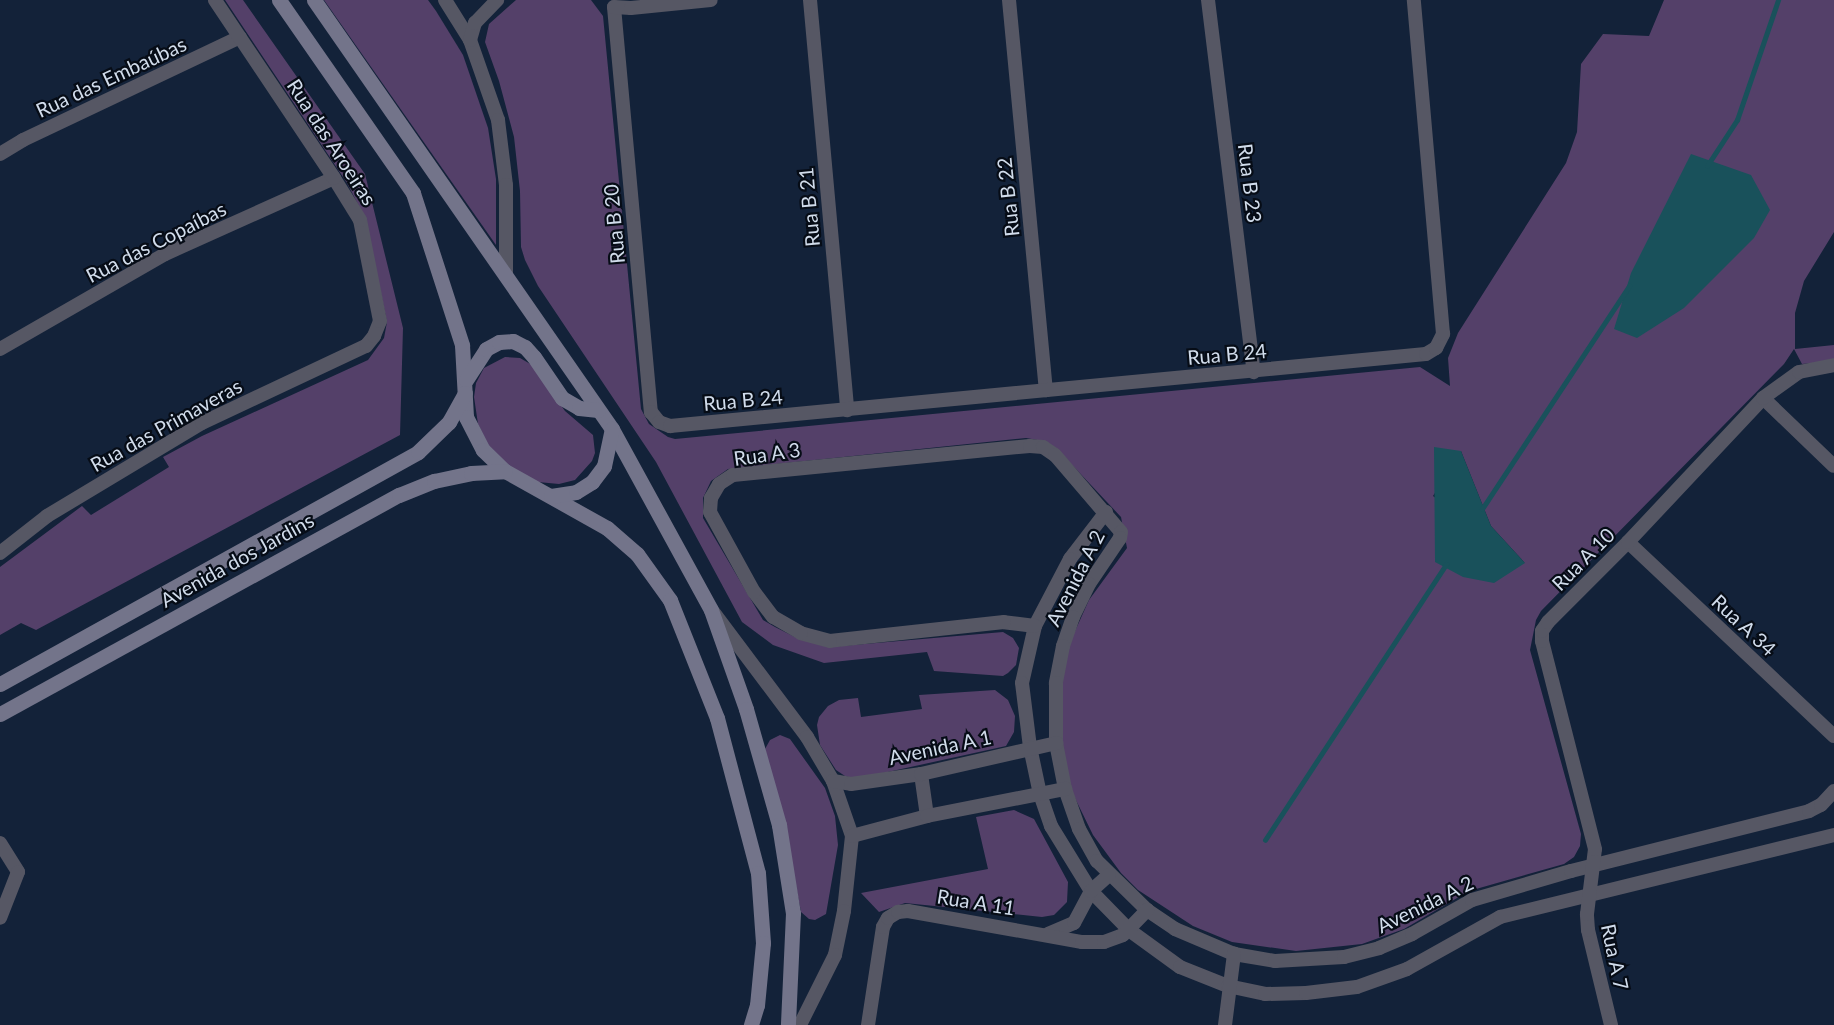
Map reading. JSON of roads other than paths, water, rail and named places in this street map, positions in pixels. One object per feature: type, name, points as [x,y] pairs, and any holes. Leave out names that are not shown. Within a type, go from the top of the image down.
[{"type":"street","name":"Rua das Aroeiras","points":[[214,0],[360,220],[380,321]]},
{"type":"street","points":[[279,0],[413,193],[462,345],[466,417],[483,450],[505,471],[607,528],[637,554],[670,600],[717,718],[759,873],[763,943],[757,1005],[752,1025]]},
{"type":"street","points":[[315,0],[612,429],[711,610],[807,737],[833,781],[852,836],[844,911],[835,955],[800,1025]]},
{"type":"street","points":[[445,0],[470,40],[498,120],[506,185],[506,276]]},
{"type":"street","points":[[470,40],[475,23],[497,0]]},
{"type":"street","points":[[609,3],[642,7],[711,0]]},
{"type":"street","name":"Rua B 21","points":[[810,0],[847,410]]},
{"type":"street","name":"Rua B 22","points":[[1009,0],[1046,390]]},
{"type":"street","name":"Rua B 23","points":[[1208,0],[1254,372]]},
{"type":"street","name":"Rua B 24","points":[[670,426],[1426,354],[1436,348],[1443,334],[1414,0]]},
{"type":"street","name":"Rua B 20","points":[[609,3],[651,412],[659,423],[670,426]]},
{"type":"street","name":"Rua das Embaúbas","points":[[0,154],[22,140],[240,37]]},
{"type":"street","name":"Rua das Copaíbas","points":[[0,349],[165,254],[334,178]]},
{"type":"street","name":"Rua das Primaveras","points":[[0,553],[47,516],[202,423],[366,346],[380,321]]},
{"type":"street","name":"Avenida dos Jardins","points":[[0,684],[418,452],[449,422],[486,350],[499,342],[513,341],[525,347],[562,398],[579,408],[598,410]]},
{"type":"street","name":"Rua A 10","points":[[1595,865],[1595,849],[1542,641],[1542,631],[1548,622],[1628,542],[1763,398],[1799,372],[1834,365]]},
{"type":"street","points":[[1763,398],[1834,466]]},
{"type":"street","points":[[551,496],[576,492],[592,482],[604,466],[612,429]]},
{"type":"street","name":"Rua A 3","points":[[1035,626],[1004,622],[830,641],[801,633],[773,617],[754,592],[710,512],[711,498],[719,484],[733,475],[1030,446],[1043,447],[1055,455],[1106,512]]},
{"type":"street","name":"Avenida dos Jardins","points":[[0,714],[399,495],[434,481],[471,473],[505,471]]},
{"type":"street","name":"Avenida A 2","points":[[1834,791],[1821,805],[1809,811],[1595,865],[1472,900],[1412,934],[1379,948],[1344,957],[1275,961],[1234,954],[1175,929],[1147,910],[1109,875],[1097,861],[1079,829],[1065,789],[1056,742],[1056,683],[1063,646],[1073,617],[1089,584],[1120,538],[1119,526],[1106,512],[1070,560],[1035,626],[1022,683],[1030,747],[1040,794],[1051,826],[1091,891],[1129,930],[1180,967],[1228,986],[1265,994],[1306,993],[1358,987],[1407,969],[1500,916],[1834,835]]},
{"type":"street","name":"Rua A 34","points":[[1628,542],[1834,736]]},
{"type":"street","points":[[711,610],[746,709],[779,825],[793,913],[788,1025]]},
{"type":"street","name":"Avenida A 1","points":[[833,781],[850,784],[921,774],[1056,742]]},
{"type":"street","points":[[921,774],[927,816]]},
{"type":"street","points":[[852,836],[927,816],[1065,789]]},
{"type":"street","points":[[0,843],[18,872],[0,918]]},
{"type":"street","name":"Rua A 7","points":[[1595,865],[1589,896],[1587,930],[1611,1025]]},
{"type":"street","points":[[1048,934],[1074,923],[1091,891],[1109,875]]},
{"type":"street","name":"Rua A 11","points":[[868,1025],[883,927],[888,918],[898,912],[908,911],[1048,934],[1082,942],[1104,942],[1116,939],[1129,930],[1147,910]]},
{"type":"street","points":[[1225,1025],[1228,986],[1234,954]]},
{"type":"waterway","points":[[1707,166],[1737,120],[1778,0]]},
{"type":"waterway","points":[[1482,509],[1629,286]]},
{"type":"waterway","points":[[1265,840],[1446,564]]}]
